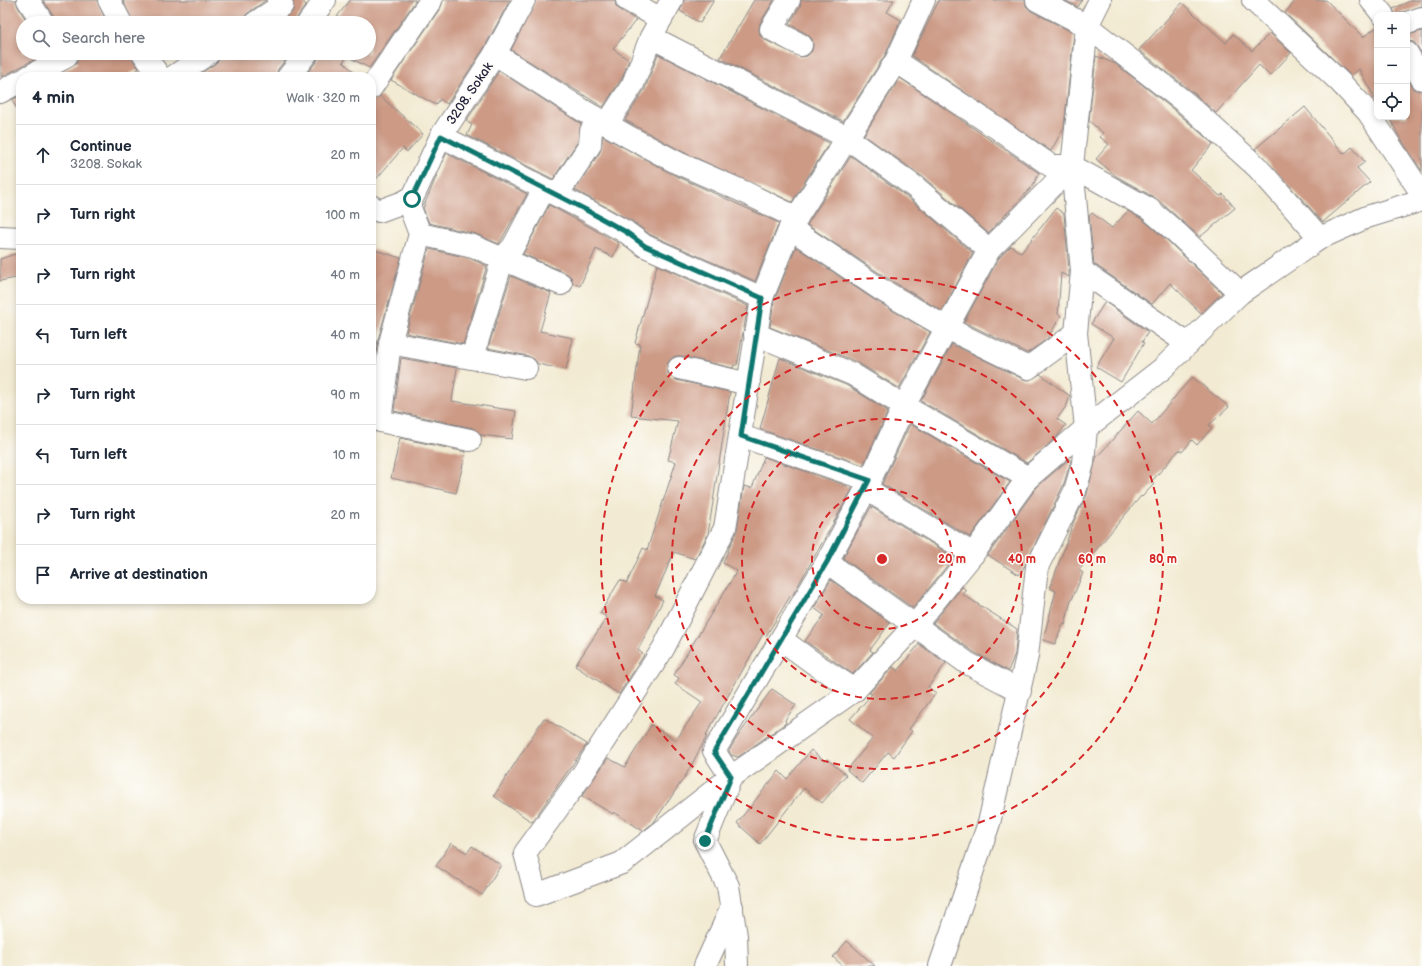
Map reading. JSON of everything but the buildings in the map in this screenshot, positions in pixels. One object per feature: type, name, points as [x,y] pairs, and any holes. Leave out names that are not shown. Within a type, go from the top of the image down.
[{"type":"street","points":[[28,0],[38,16]]},
{"type":"street","points":[[109,0],[117,16]]},
{"type":"street","points":[[313,16],[325,0]]},
{"type":"street","points":[[376,81],[431,0]]},
{"type":"street","name":"3208. Sokak","points":[[407,200],[412,199],[441,136],[495,54],[524,0]]},
{"type":"street","points":[[627,0],[656,28],[846,138],[915,187],[989,250]]},
{"type":"street","points":[[472,358],[503,258],[514,247],[550,192],[590,144],[591,131],[603,122],[633,84],[656,28],[672,0]]},
{"type":"street","points":[[789,0],[772,29],[801,44]]},
{"type":"street","points":[[923,0],[896,61],[793,223],[762,298],[755,334],[741,436],[724,528],[663,649],[582,775],[525,853],[536,896],[622,863],[731,777],[856,690],[916,624],[973,554],[1028,478],[1086,428],[1162,369],[1240,293],[1320,238],[1367,217],[1422,200]]},
{"type":"street","points":[[1037,0],[1087,26],[1187,104],[1240,150],[1320,238]]},
{"type":"street","points":[[940,966],[989,823],[1027,656],[1037,567],[1075,491],[1083,463],[1086,428],[1076,334],[1082,271],[1072,166],[1087,26],[1100,0]]},
{"type":"street","points":[[1253,0],[1340,82],[1368,112],[1422,194]]},
{"type":"street","points":[[1371,0],[1381,12]]},
{"type":"street","points":[[264,16],[280,3],[289,16]]},
{"type":"street","points":[[1410,22],[1422,18]]},
{"type":"street","points":[[495,54],[603,122],[678,163],[744,192],[793,223],[880,289],[947,328],[1028,368],[1076,334]]},
{"type":"street","points":[[1410,58],[1422,79]]},
{"type":"street","points":[[38,72],[60,60]]},
{"type":"street","points":[[148,60],[156,72]]},
{"type":"street","points":[[168,72],[194,60]]},
{"type":"street","points":[[292,72],[301,60]]},
{"type":"street","points":[[896,61],[998,128],[1051,166],[1072,166],[1149,209],[1177,233],[1240,293]]},
{"type":"street","points":[[0,92],[16,84]]},
{"type":"street","points":[[441,136],[626,232],[645,246],[762,298]]},
{"type":"street","points":[[731,777],[714,752],[827,562],[867,485],[904,406],[989,250],[1072,166]]},
{"type":"street","points":[[376,208],[407,200],[420,234],[390,343],[380,422],[470,440]]},
{"type":"street","points":[[420,234],[473,246],[561,284]]},
{"type":"street","points":[[0,238],[16,238]]},
{"type":"street","points":[[1082,271],[1188,344]]},
{"type":"street","points":[[755,334],[852,374],[1028,478]]},
{"type":"street","points":[[390,343],[526,368]]},
{"type":"street","points":[[680,368],[749,384]]},
{"type":"street","points":[[741,436],[867,485],[973,554]]},
{"type":"street","points":[[827,562],[916,624],[967,663],[1020,691]]},
{"type":"street","points":[[782,640],[815,664],[856,690]]},
{"type":"street","points":[[731,777],[705,841],[728,886],[736,936],[737,966]]},
{"type":"street","points":[[705,966],[732,907]]},
{"type":"route","points":[[412,199],[441,136],[588,211],[626,232],[645,246],[762,298],[755,334],[741,436],[869,480],[866,489],[827,562],[714,752],[731,777],[705,841]]}]
